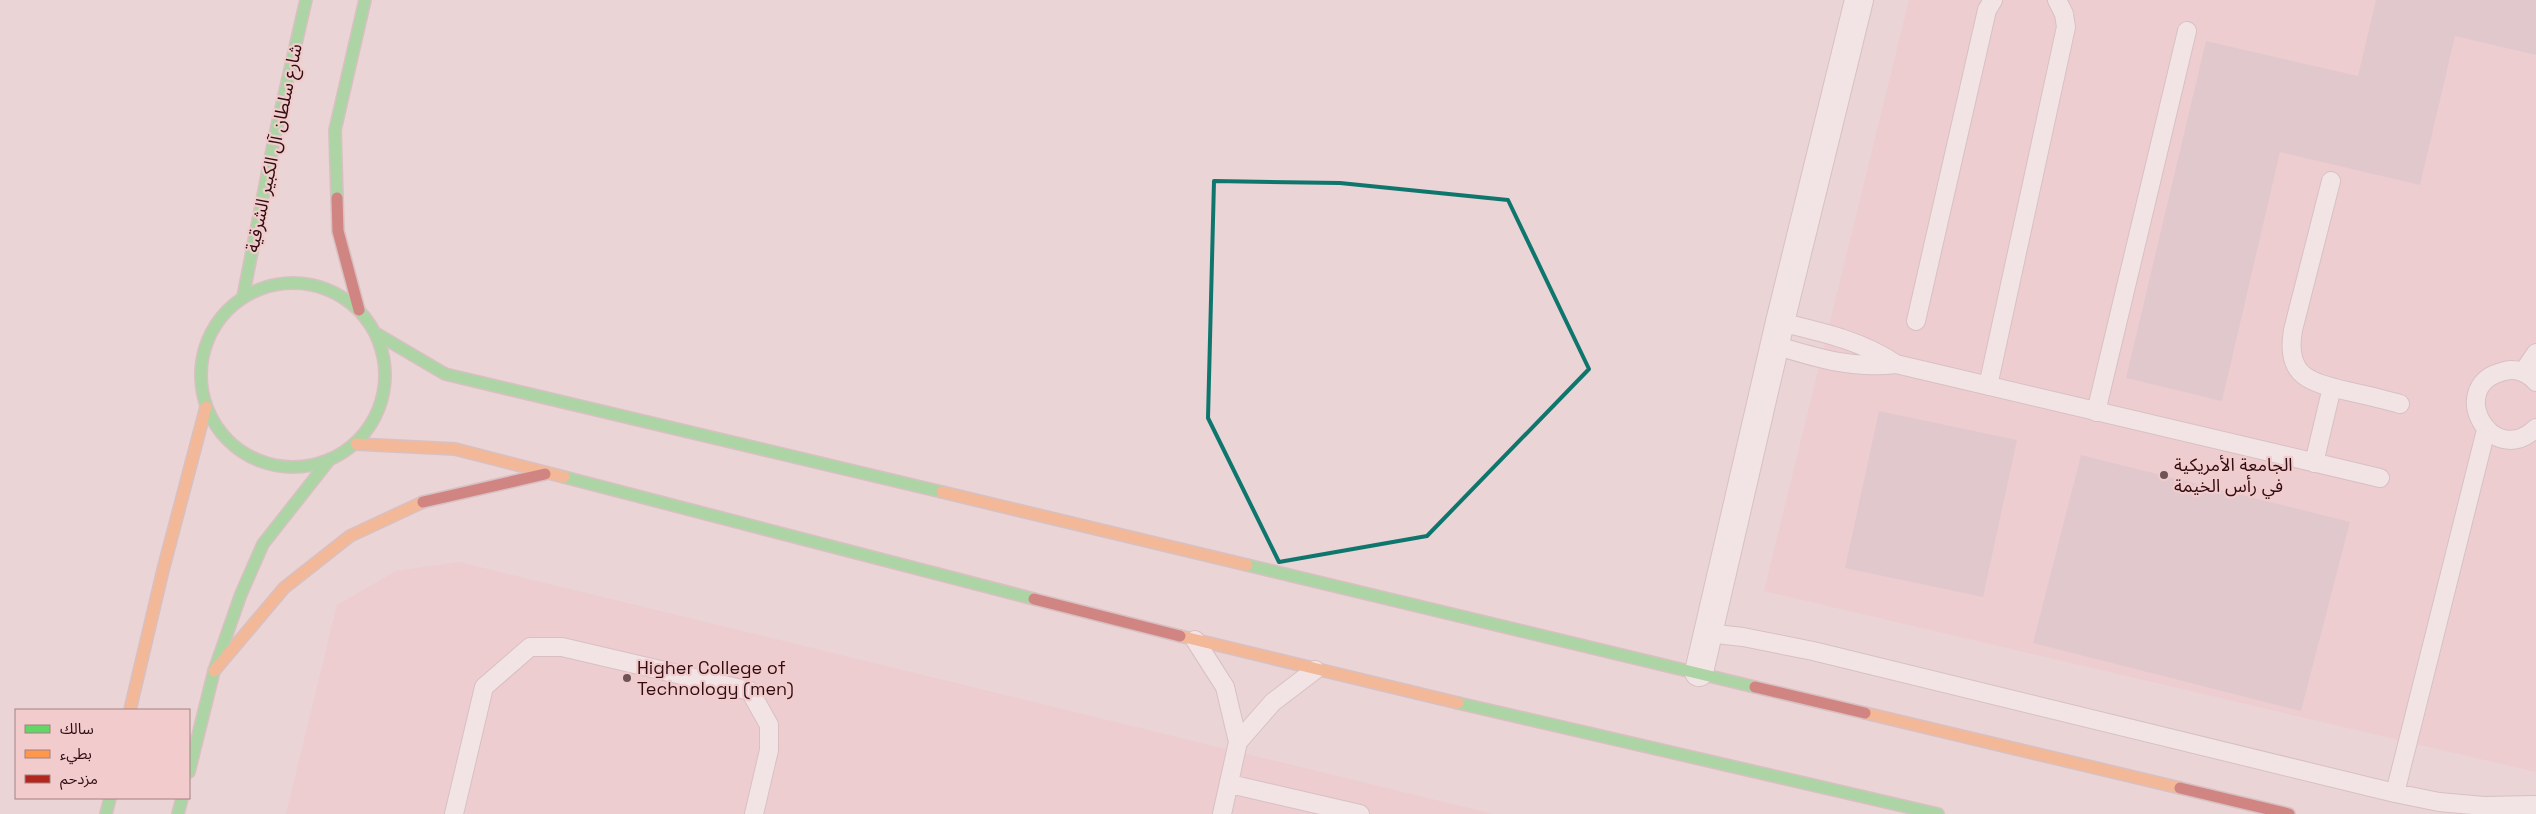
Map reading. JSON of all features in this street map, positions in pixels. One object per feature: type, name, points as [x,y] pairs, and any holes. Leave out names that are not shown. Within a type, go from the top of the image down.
[{"type":"main road","name":"شارع سلطان آل الكبير الشرقية","points":[[244,297],[275,135],[306,0]]},
{"type":"main road","points":[[360,310],[334,292],[304,283],[273,285],[244,297],[220,317],[205,345],[200,376],[206,407],[221,433],[244,453],[271,464],[301,467],[330,460],[356,444],[374,420],[384,393],[385,363],[377,334],[360,310],[338,231],[335,130],[365,0]]},
{"type":"main road","points":[[377,334],[445,374],[2289,814]]},
{"type":"main road","points":[[130,709],[163,570],[206,407]]},
{"type":"main road","points":[[356,444],[454,448],[1315,670],[1938,814]]},
{"type":"main road","points":[[190,768],[214,671],[241,594],[263,544],[330,460]]},
{"type":"main road","points":[[214,671],[284,588],[350,536],[420,503],[549,473]]},
{"type":"main road","points":[[106,814],[110,799]]},
{"type":"main road","points":[[178,814],[182,799]]},
{"type":"street","points":[[1699,672],[1777,334],[1859,0]]},
{"type":"lane","points":[[1916,321],[1987,10],[1993,0]]},
{"type":"lane","points":[[1988,386],[2066,27],[2064,14],[2057,0]]},
{"type":"lane","points":[[2096,412],[2186,31]]},
{"type":"lane","points":[[2331,181],[2293,330],[2290,353],[2300,373],[2318,384],[2400,404]]},
{"type":"lane","points":[[1777,334],[1846,339],[1880,354],[1896,364]]},
{"type":"lane","points":[[1777,334],[1840,364],[1858,366],[1896,364],[2380,478]]},
{"type":"lane","points":[[2536,354],[2529,377],[2510,370],[2496,373],[2485,380],[2477,392],[2475,406],[2478,419],[2486,430],[2497,437],[2511,440],[2524,436],[2536,429]]},
{"type":"lane","points":[[2314,463],[2332,387]]},
{"type":"lane","points":[[2395,793],[2486,430]]},
{"type":"lane","points":[[1707,633],[1743,637],[1813,651],[2395,793],[2439,802],[2484,806],[2536,806]]},
{"type":"lane","points":[[1196,640],[1225,687],[1238,742],[1222,814]]},
{"type":"lane","points":[[454,814],[484,686],[530,647],[562,647],[750,691],[770,725],[770,750],[754,814]]},
{"type":"lane","points":[[1238,742],[1273,702],[1315,670]]},
{"type":"lane","points":[[1230,784],[1360,814]]},
{"type":"highlighted area","points":[[1214,181],[1340,183],[1508,200],[1589,369],[1427,536],[1279,562],[1208,418]]},
{"type":"shaded area","name":"الجامعة الأمريكية في رأس الخيمة","points":[[1909,0],[2536,0],[2536,772],[1764,591]]},
{"type":"shaded area","name":"Higher College of Technology (men)","points":[[459,562],[1493,814],[286,814],[337,605],[396,571]]},
{"type":"building","points":[[2376,0],[2536,0],[2536,55],[2455,36],[2420,185],[2280,152],[2222,401],[2126,378],[2206,41],[2358,76]]},
{"type":"building","points":[[1879,411],[2017,440],[1983,597],[1845,568]]},
{"type":"building","points":[[2081,455],[2350,522],[2301,711],[2033,643]]},
{"type":"traffic: fast","points":[[243,297],[275,135],[306,0]]},
{"type":"traffic: fast","points":[[337,198],[335,130],[365,0]]},
{"type":"traffic: fast","points":[[293,283],[311,285],[328,290],[358,310],[378,340],[383,357],[385,375],[383,393],[378,410],[358,440],[328,460],[311,465],[293,467],[275,465],[258,460],[228,440],[208,410],[203,393],[201,375],[203,357],[208,340],[228,310],[258,290],[275,285],[293,283]]},
{"type":"traffic: fast","points":[[377,334],[445,374],[942,492]]},
{"type":"traffic: fast","points":[[190,768],[214,671],[241,594],[263,544],[330,459]]},
{"type":"traffic: fast","points":[[564,477],[1034,599]]},
{"type":"traffic: fast","points":[[1247,565],[1755,687]]},
{"type":"traffic: fast","points":[[1458,703],[1938,814]]},
{"type":"traffic: fast","points":[[106,814],[110,799]]},
{"type":"traffic: fast","points":[[178,814],[182,799]]},
{"type":"traffic: slow","points":[[130,709],[163,570],[206,407]]},
{"type":"traffic: slow","points":[[356,444],[455,449],[564,477]]},
{"type":"traffic: slow","points":[[942,492],[1247,565]]},
{"type":"traffic: slow","points":[[214,671],[284,588],[350,536],[423,502]]},
{"type":"traffic: slow","points":[[1180,636],[1458,703]]},
{"type":"traffic: slow","points":[[1865,713],[2180,788]]},
{"type":"traffic: jam","points":[[337,198],[338,231],[359,310]]},
{"type":"traffic: jam","points":[[423,502],[545,474]]},
{"type":"traffic: jam","points":[[1034,599],[1180,636]]},
{"type":"traffic: jam","points":[[1755,687],[1865,713]]},
{"type":"traffic: jam","points":[[2180,788],[2289,814]]},
{"type":"place","name":"الجامعة الأمريكية في رأس الخيمة","points":[[2164,475]]},
{"type":"place","name":"Higher College of Technology (men)","points":[[627,678]]}]
